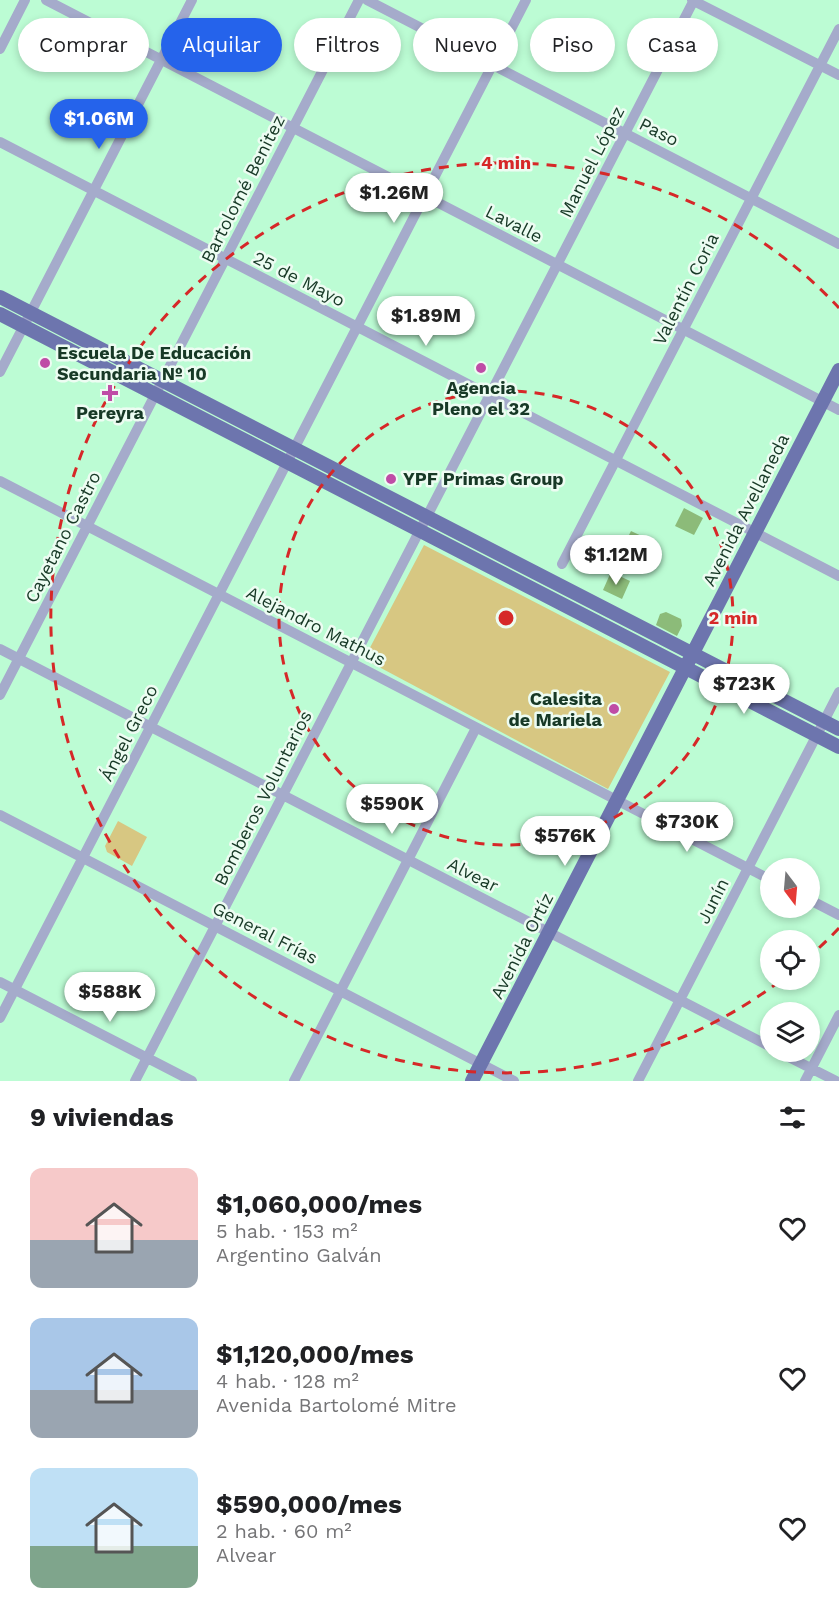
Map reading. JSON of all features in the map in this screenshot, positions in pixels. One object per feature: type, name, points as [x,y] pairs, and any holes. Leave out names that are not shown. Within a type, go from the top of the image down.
[{"type":"main road","points":[[0,297],[27,320],[688,661],[839,747]]},
{"type":"main road","points":[[0,314],[27,320]]},
{"type":"main road","name":"Avenida Avellaneda","points":[[688,661],[839,370]]},
{"type":"main road","points":[[688,661],[839,729]]},
{"type":"main road","name":"Avenida Ortíz","points":[[472,1081],[688,661]]},
{"type":"street","points":[[0,49],[26,0]]},
{"type":"street","name":"Lavalle","points":[[46,0],[161,60]]},
{"type":"street","points":[[183,18],[192,0]]},
{"type":"street","name":"Bartolomé Benitez","points":[[159,388],[359,0]]},
{"type":"street","name":"Paso","points":[[367,0],[413,24]]},
{"type":"street","name":"Ángel Greco","points":[[517,18],[526,0]]},
{"type":"street","points":[[693,0],[839,75]]},
{"type":"street","name":"Manuel López","points":[[423,524],[693,0]]},
{"type":"street","name":"Valentín Coria","points":[[562,564],[839,30]]},
{"type":"street","points":[[0,372],[161,60]]},
{"type":"street","name":"Lavalle","points":[[184,72],[839,410]]},
{"type":"street","name":"Ángel Greco","points":[[0,1018],[489,72]]},
{"type":"street","name":"Paso","points":[[507,72],[839,244]]},
{"type":"street","name":"25 de Mayo","points":[[0,142],[839,576]]},
{"type":"street","name":"Cayetano Castro","points":[[0,695],[159,388]]},
{"type":"street","name":"Alejandro Mathus","points":[[0,481],[760,874]]},
{"type":"street","name":"Bomberos Voluntarios","points":[[135,1081],[423,524]]},
{"type":"street","name":"Alvear","points":[[0,649],[760,1041]]},
{"type":"street","name":"Junín","points":[[638,1081],[839,692]]},
{"type":"street","points":[[294,1081],[476,728]]},
{"type":"street","name":"General Frías","points":[[0,815],[514,1081]]},
{"type":"street","points":[[820,905],[839,915]]},
{"type":"street","points":[[0,982],[192,1081]]},
{"type":"street","points":[[805,1081],[839,1015]]},
{"type":"street","points":[[799,1062],[836,1081]]},
{"type":"shaded area","points":[[424,545],[670,672],[608,789],[364,659]]},
{"type":"shaded area","points":[[118,821],[147,837],[132,866],[107,852],[105,846]]},
{"type":"building","points":[[684,508],[703,518],[694,535],[675,526]]},
{"type":"building","points":[[631,531],[650,540],[641,558],[622,549]]},
{"type":"building","points":[[611,572],[630,581],[622,599],[603,590]]},
{"type":"building","points":[[666,612],[681,619],[682,626],[677,636],[656,625],[660,614]]},
{"type":"place","name":"Escuela De Educación Secundaria Nº 10","points":[[45,363]]},
{"type":"place","name":"Agencia Pleno el 32","points":[[481,368]]},
{"type":"place","name":"Pereyra","points":[[110,393]]},
{"type":"place","name":"YPF Primas Group","points":[[391,479]]},
{"type":"place","name":"Calesita de Mariela","points":[[614,709]]}]
